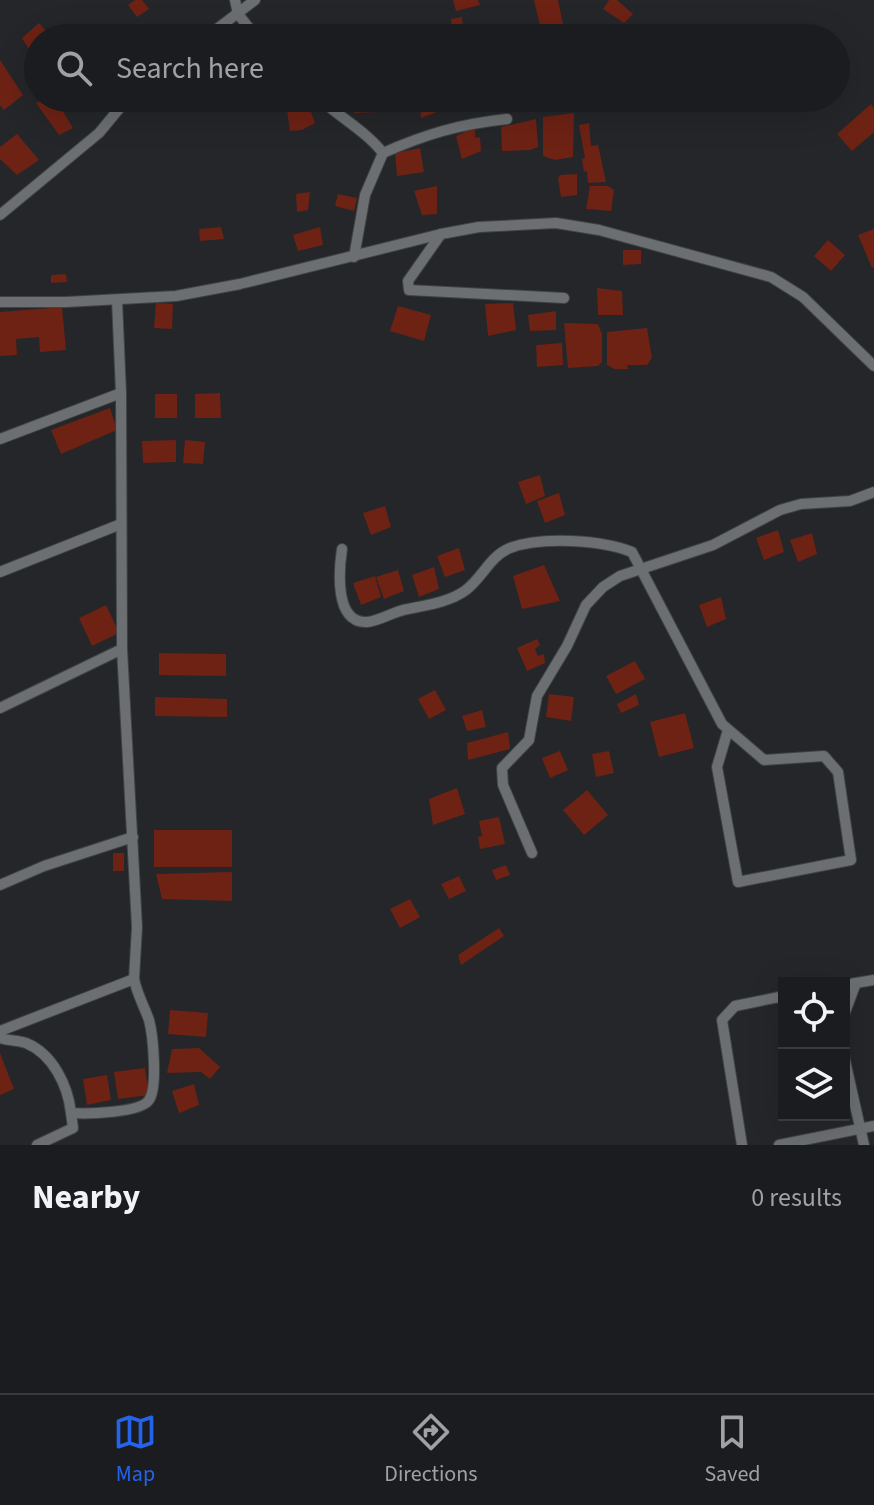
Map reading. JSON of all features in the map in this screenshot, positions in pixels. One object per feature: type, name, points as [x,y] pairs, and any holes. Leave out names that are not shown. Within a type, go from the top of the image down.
[{"type":"street","points":[[235,0],[238,14],[246,24]]},
{"type":"street","points":[[224,24],[255,0]]},
{"type":"street","points":[[0,215],[99,133],[116,112]]},
{"type":"street","points":[[334,112],[373,140],[383,153]]},
{"type":"street","points":[[354,257],[365,195],[383,153],[427,133],[507,119]]},
{"type":"street","points":[[0,302],[117,300],[210,291],[479,227],[533,223],[579,225],[771,277],[803,297],[874,366]]},
{"type":"street","points":[[441,234],[408,281],[409,290],[564,298]]},
{"type":"street","points":[[71,1113],[102,1113],[144,1104],[150,1099],[153,1062],[149,1020],[138,997],[134,979],[137,927],[122,649],[121,393],[117,300]]},
{"type":"street","points":[[0,439],[121,393]]},
{"type":"street","points":[[532,853],[503,785],[502,768],[529,740],[537,696],[567,646],[586,605],[603,587],[620,576],[713,545],[780,510],[801,504],[850,501],[874,492]]},
{"type":"street","points":[[0,572],[121,524]]},
{"type":"street","points":[[342,549],[339,590],[351,615],[361,622],[449,599],[466,590],[501,553],[525,544],[593,541],[632,552],[722,724],[764,760],[824,756],[838,772],[851,860],[738,882],[717,767],[728,730]]},
{"type":"street","points":[[0,708],[122,649]]},
{"type":"street","points":[[0,885],[44,866],[133,837]]},
{"type":"street","points":[[0,1031],[134,979]]},
{"type":"street","points":[[850,984],[874,980]]},
{"type":"street","points":[[850,999],[856,983]]},
{"type":"street","points":[[742,1145],[722,1020],[735,1006],[778,997]]},
{"type":"street","points":[[0,1038],[29,1044],[45,1057],[64,1083],[73,1128],[37,1145]]},
{"type":"street","points":[[850,1081],[864,1145]]},
{"type":"street","points":[[779,1145],[874,1126]]},
{"type":"building","points":[[142,0],[149,9],[137,17],[128,5]]},
{"type":"building","points":[[453,0],[478,0],[480,5],[456,11]]},
{"type":"building","points":[[534,0],[558,0],[563,24],[540,24]]},
{"type":"building","points":[[609,0],[617,0],[633,14],[624,23],[603,9]]},
{"type":"building","points":[[462,17],[462,24],[451,24],[451,19]]},
{"type":"building","points":[[0,60],[23,95],[4,110],[0,105]]},
{"type":"building","points":[[871,104],[874,109],[874,132],[852,151],[837,134]]},
{"type":"building","points":[[42,112],[63,112],[73,128],[59,135]]},
{"type":"building","points":[[287,112],[311,112],[315,123],[302,130],[290,131]]},
{"type":"building","points":[[421,112],[437,112],[421,118]]},
{"type":"building","points":[[574,113],[573,157],[555,160],[543,156],[543,117]]},
{"type":"building","points":[[536,119],[538,147],[502,151],[501,127]]},
{"type":"building","points":[[589,123],[591,146],[598,145],[606,182],[588,183],[587,171],[584,172],[582,159],[585,158],[579,125]]},
{"type":"building","points":[[475,127],[475,138],[480,137],[481,151],[462,159],[456,136]]},
{"type":"building","points":[[17,134],[39,160],[17,175],[0,159],[0,147]]},
{"type":"building","points":[[420,148],[424,172],[397,176],[395,153]]},
{"type":"building","points":[[577,174],[577,195],[561,197],[560,175]]},
{"type":"building","points":[[437,186],[437,214],[422,215],[414,191]]},
{"type":"building","points":[[590,186],[608,186],[614,190],[611,211],[586,209]]},
{"type":"building","points":[[310,192],[308,210],[297,212],[296,194]]},
{"type":"building","points":[[338,194],[357,198],[354,211],[335,206]]},
{"type":"building","points":[[221,227],[224,239],[200,241],[199,229]]},
{"type":"building","points":[[320,227],[323,245],[298,251],[293,235]]},
{"type":"building","points":[[874,229],[874,267],[872,268],[858,235]]},
{"type":"building","points":[[828,240],[845,255],[831,271],[814,256]]},
{"type":"building","points":[[623,250],[641,250],[641,264],[623,265]]},
{"type":"building","points":[[66,274],[67,282],[51,283],[51,275]]},
{"type":"building","points":[[597,288],[622,291],[623,315],[598,315]]},
{"type":"building","points":[[156,303],[173,304],[172,329],[154,328]]},
{"type":"building","points":[[513,303],[516,330],[488,336],[485,304]]},
{"type":"building","points":[[398,306],[431,315],[424,341],[390,331]]},
{"type":"building","points":[[62,307],[66,350],[40,352],[39,337],[16,339],[17,355],[0,356],[0,312]]},
{"type":"building","points":[[556,311],[556,330],[530,331],[528,315]]},
{"type":"building","points":[[564,323],[598,324],[602,334],[602,362],[598,366],[568,368]]},
{"type":"building","points":[[647,328],[652,358],[647,365],[627,365],[628,369],[614,369],[607,365],[607,332]]},
{"type":"building","points":[[562,343],[563,365],[537,367],[536,345]]},
{"type":"building","points":[[220,393],[221,418],[195,418],[195,394]]},
{"type":"building","points":[[155,394],[177,394],[177,418],[155,418]]},
{"type":"building","points":[[110,408],[117,430],[61,454],[51,430]]},
{"type":"building","points":[[176,440],[176,462],[143,463],[142,441]]},
{"type":"building","points":[[185,440],[205,442],[203,464],[183,463]]},
{"type":"building","points":[[540,475],[545,496],[526,504],[518,482]]},
{"type":"building","points":[[559,493],[565,515],[545,523],[537,501]]},
{"type":"building","points":[[385,506],[391,527],[371,535],[363,513]]},
{"type":"building","points":[[778,530],[784,552],[764,560],[756,538]]},
{"type":"building","points":[[812,533],[817,554],[798,562],[790,540]]},
{"type":"building","points":[[459,548],[465,570],[445,577],[437,556]]},
{"type":"building","points":[[544,565],[560,601],[522,609],[513,576]]},
{"type":"building","points":[[434,567],[439,589],[419,597],[412,575]]},
{"type":"building","points":[[398,570],[404,591],[384,599],[376,577]]},
{"type":"building","points":[[375,576],[381,597],[361,605],[353,583]]},
{"type":"building","points":[[721,597],[726,619],[707,627],[699,605]]},
{"type":"building","points":[[106,605],[119,633],[92,646],[79,618]]},
{"type":"building","points":[[537,639],[540,645],[535,649],[538,656],[544,654],[545,663],[527,671],[517,648]]},
{"type":"building","points":[[159,653],[226,654],[226,676],[159,675]]},
{"type":"building","points":[[635,661],[645,679],[616,694],[606,676]]},
{"type":"building","points":[[435,690],[446,710],[429,719],[418,699]]},
{"type":"building","points":[[549,694],[574,697],[571,721],[546,717]]},
{"type":"building","points":[[636,694],[639,705],[621,713],[617,704]]},
{"type":"building","points":[[155,697],[227,699],[227,717],[155,716]]},
{"type":"building","points":[[482,710],[486,727],[467,731],[462,716]]},
{"type":"building","points":[[685,713],[694,748],[659,757],[650,722]]},
{"type":"building","points":[[508,732],[510,749],[468,760],[467,743]]},
{"type":"building","points":[[560,751],[568,770],[550,778],[542,758]]},
{"type":"building","points":[[609,751],[614,773],[596,777],[592,754]]},
{"type":"building","points":[[457,788],[465,814],[433,825],[429,799]]},
{"type":"building","points":[[587,790],[608,815],[584,835],[563,810]]},
{"type":"building","points":[[499,817],[505,844],[480,849],[478,837],[482,836],[479,821]]},
{"type":"building","points":[[154,830],[232,830],[232,867],[154,867]]},
{"type":"building","points":[[113,853],[124,853],[124,871],[113,871]]},
{"type":"building","points":[[506,865],[510,875],[496,880],[492,870]]},
{"type":"building","points":[[232,872],[232,901],[162,899],[156,874]]},
{"type":"building","points":[[459,876],[466,891],[449,899],[441,884]]},
{"type":"building","points":[[410,899],[420,917],[400,928],[390,909]]},
{"type":"building","points":[[499,928],[504,936],[461,965],[458,955]]},
{"type":"building","points":[[170,1010],[208,1013],[206,1037],[168,1034]]},
{"type":"building","points":[[199,1048],[220,1067],[210,1079],[201,1072],[167,1073],[172,1049]]},
{"type":"building","points":[[0,1053],[14,1089],[0,1095]]},
{"type":"building","points":[[145,1068],[149,1095],[118,1099],[114,1072]]},
{"type":"building","points":[[107,1075],[111,1100],[87,1105],[83,1079]]},
{"type":"building","points":[[194,1084],[199,1105],[179,1113],[172,1091]]}]
